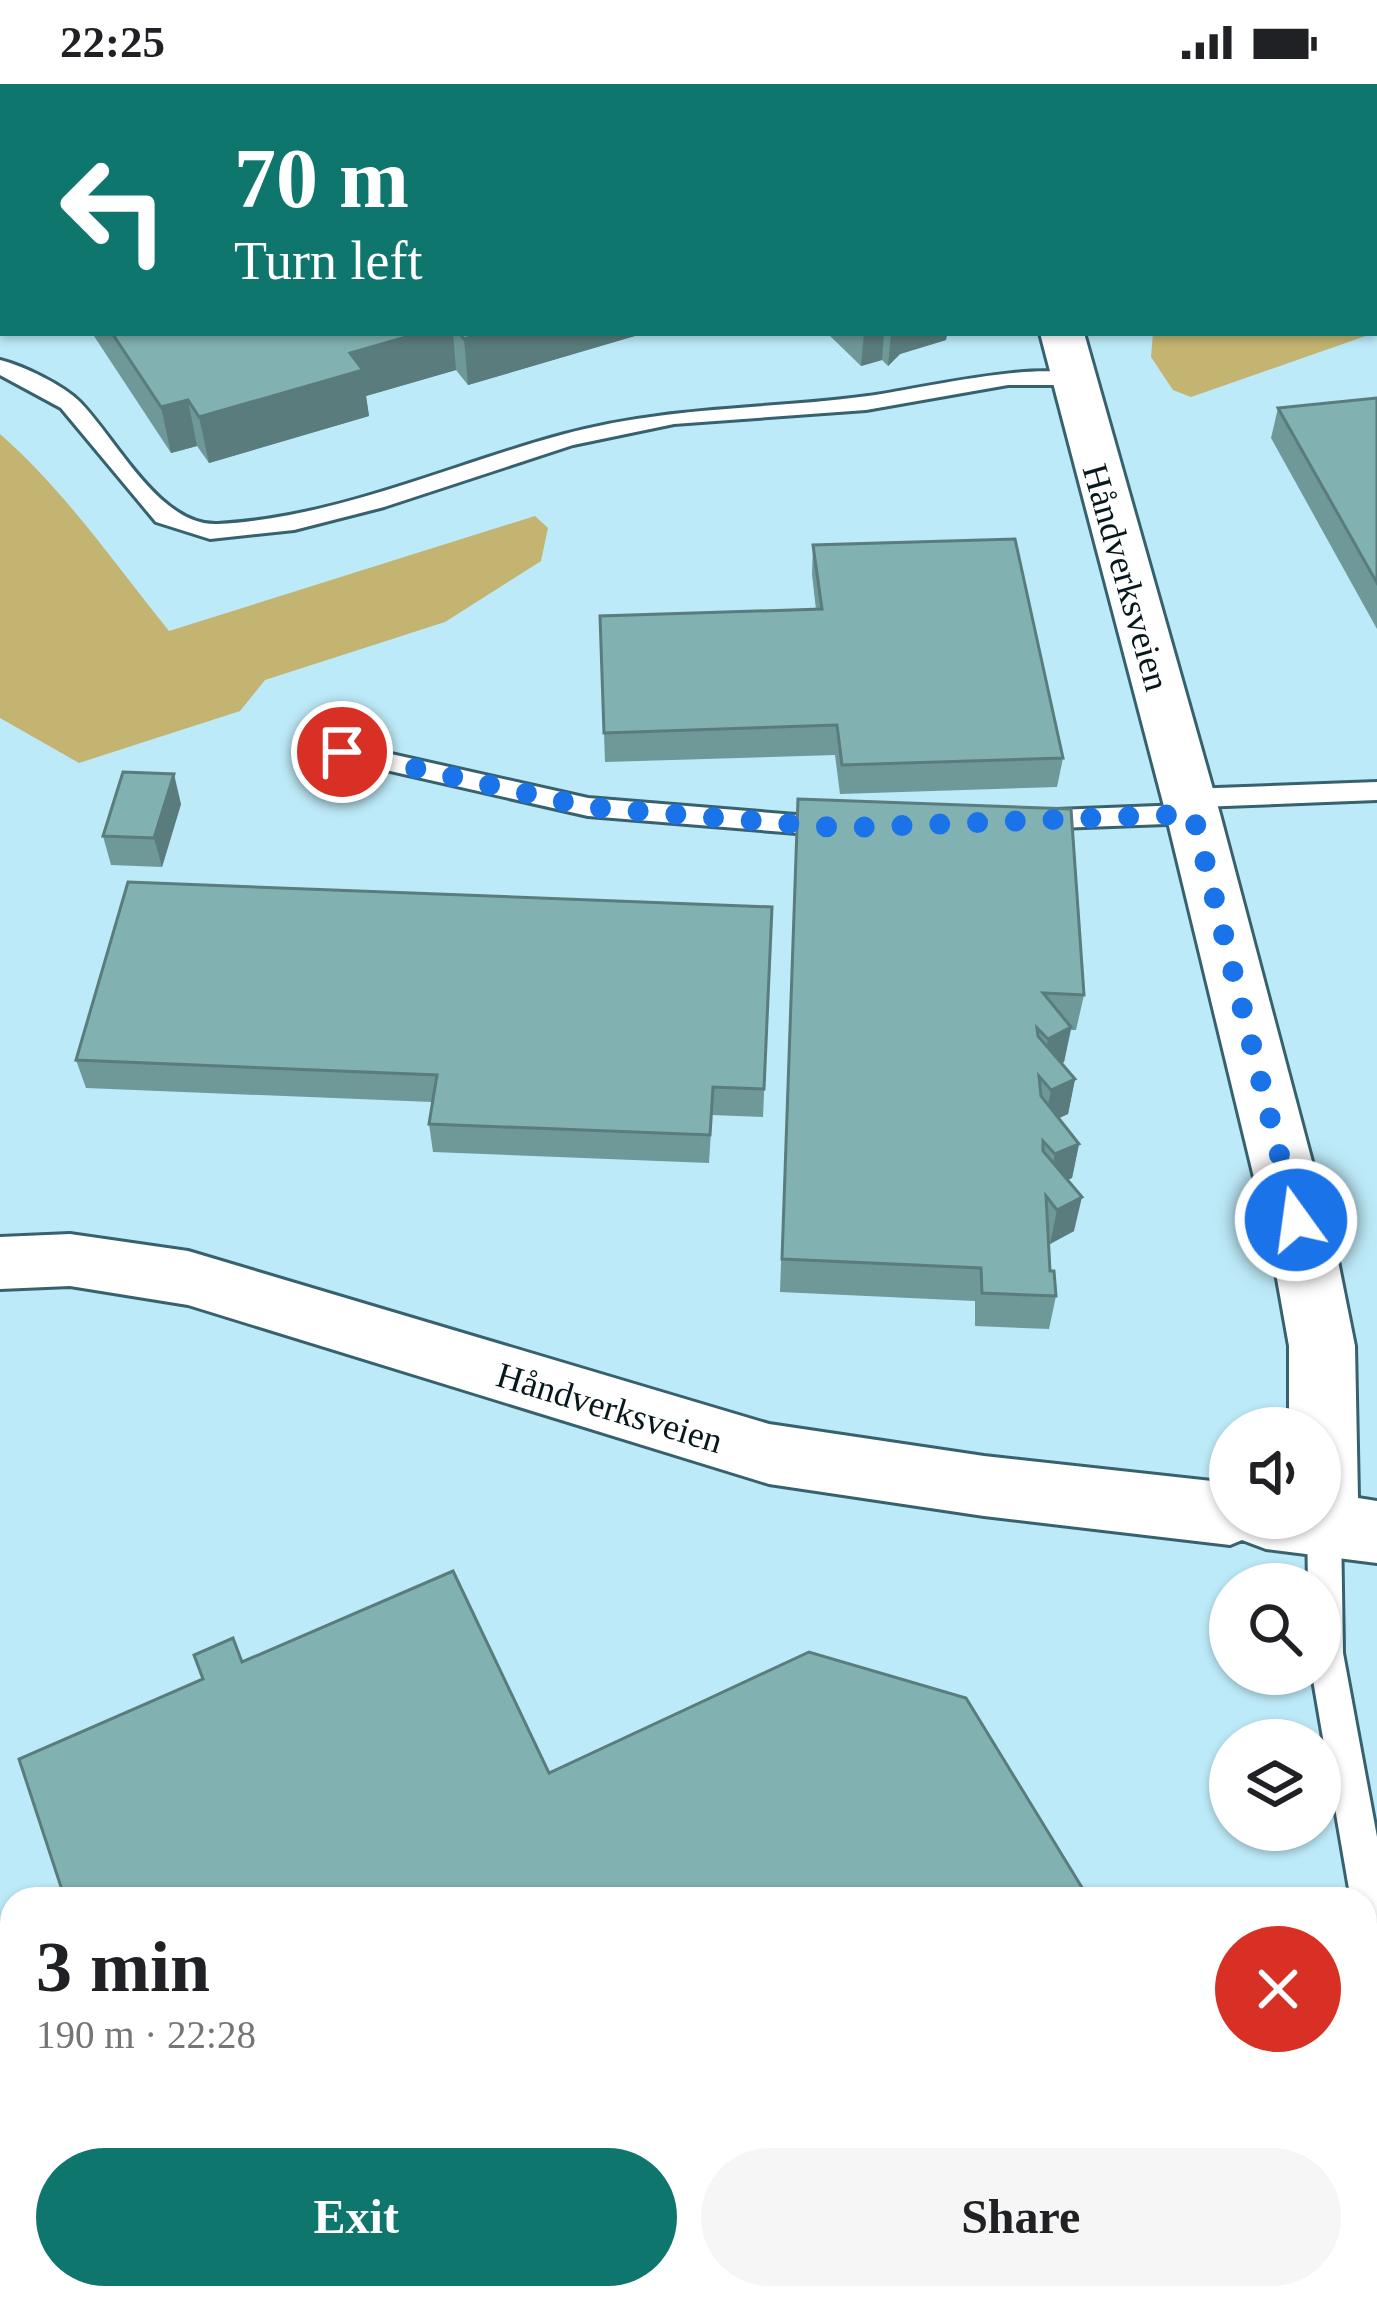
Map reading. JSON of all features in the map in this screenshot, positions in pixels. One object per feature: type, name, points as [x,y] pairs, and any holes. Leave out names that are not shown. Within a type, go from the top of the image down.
[{"type":"street","name":"Håndverksveien","points":[[1067,356],[1191,806],[1305,1256],[1318,1323],[1324,1407]]},
{"type":"street","name":"Håndverksveien","points":[[0,1262],[70,1260],[188,1277],[769,1454],[984,1486],[1209,1512]]},
{"type":"lane","points":[[0,366],[69,403],[164,517],[210,532],[294,524],[567,440],[674,417],[866,403],[1008,379],[1067,356]]},
{"type":"lane","points":[[342,752],[588,807],[864,827]]},
{"type":"lane","points":[[1005,821],[1377,791]]},
{"type":"lane","points":[[1323,1539],[1326,1653],[1368,1887]]},
{"type":"shaded area","points":[[1153,336],[1366,336],[1191,397],[1173,390],[1151,357]]},
{"type":"shaded area","points":[[0,434],[68,504],[169,631],[535,516],[548,528],[541,561],[445,622],[265,680],[240,711],[79,763],[0,718]]},
{"type":"building","points":[[114,336],[410,336],[350,353],[363,370],[199,417],[188,400],[161,407]]},
{"type":"building","points":[[1377,398],[1377,583],[1278,408]]},
{"type":"building","points":[[1015,539],[1063,758],[842,765],[837,725],[604,733],[600,616],[822,609],[813,545]]},
{"type":"building","points":[[123,772],[174,774],[154,838],[103,836]]},
{"type":"building","points":[[798,799],[1071,809],[1084,995],[1043,993],[1071,1027],[1048,1039],[1037,1028],[1038,1036],[1075,1079],[1051,1090],[1039,1076],[1041,1096],[1079,1144],[1055,1154],[1043,1141],[1043,1151],[1082,1197],[1057,1210],[1046,1196],[1056,1296],[982,1293],[981,1268],[782,1259]]},
{"type":"building","points":[[128,882],[772,907],[764,1089],[713,1087],[710,1135],[429,1124],[437,1075],[76,1060]]},
{"type":"building","points":[[453,1571],[549,1773],[809,1652],[966,1698],[1082,1887],[61,1887],[19,1759],[203,1679],[194,1655],[233,1638],[242,1662]]},
{"type":"route","points":[[342,752],[588,807],[841,828],[1193,814],[1296,1220]]}]
